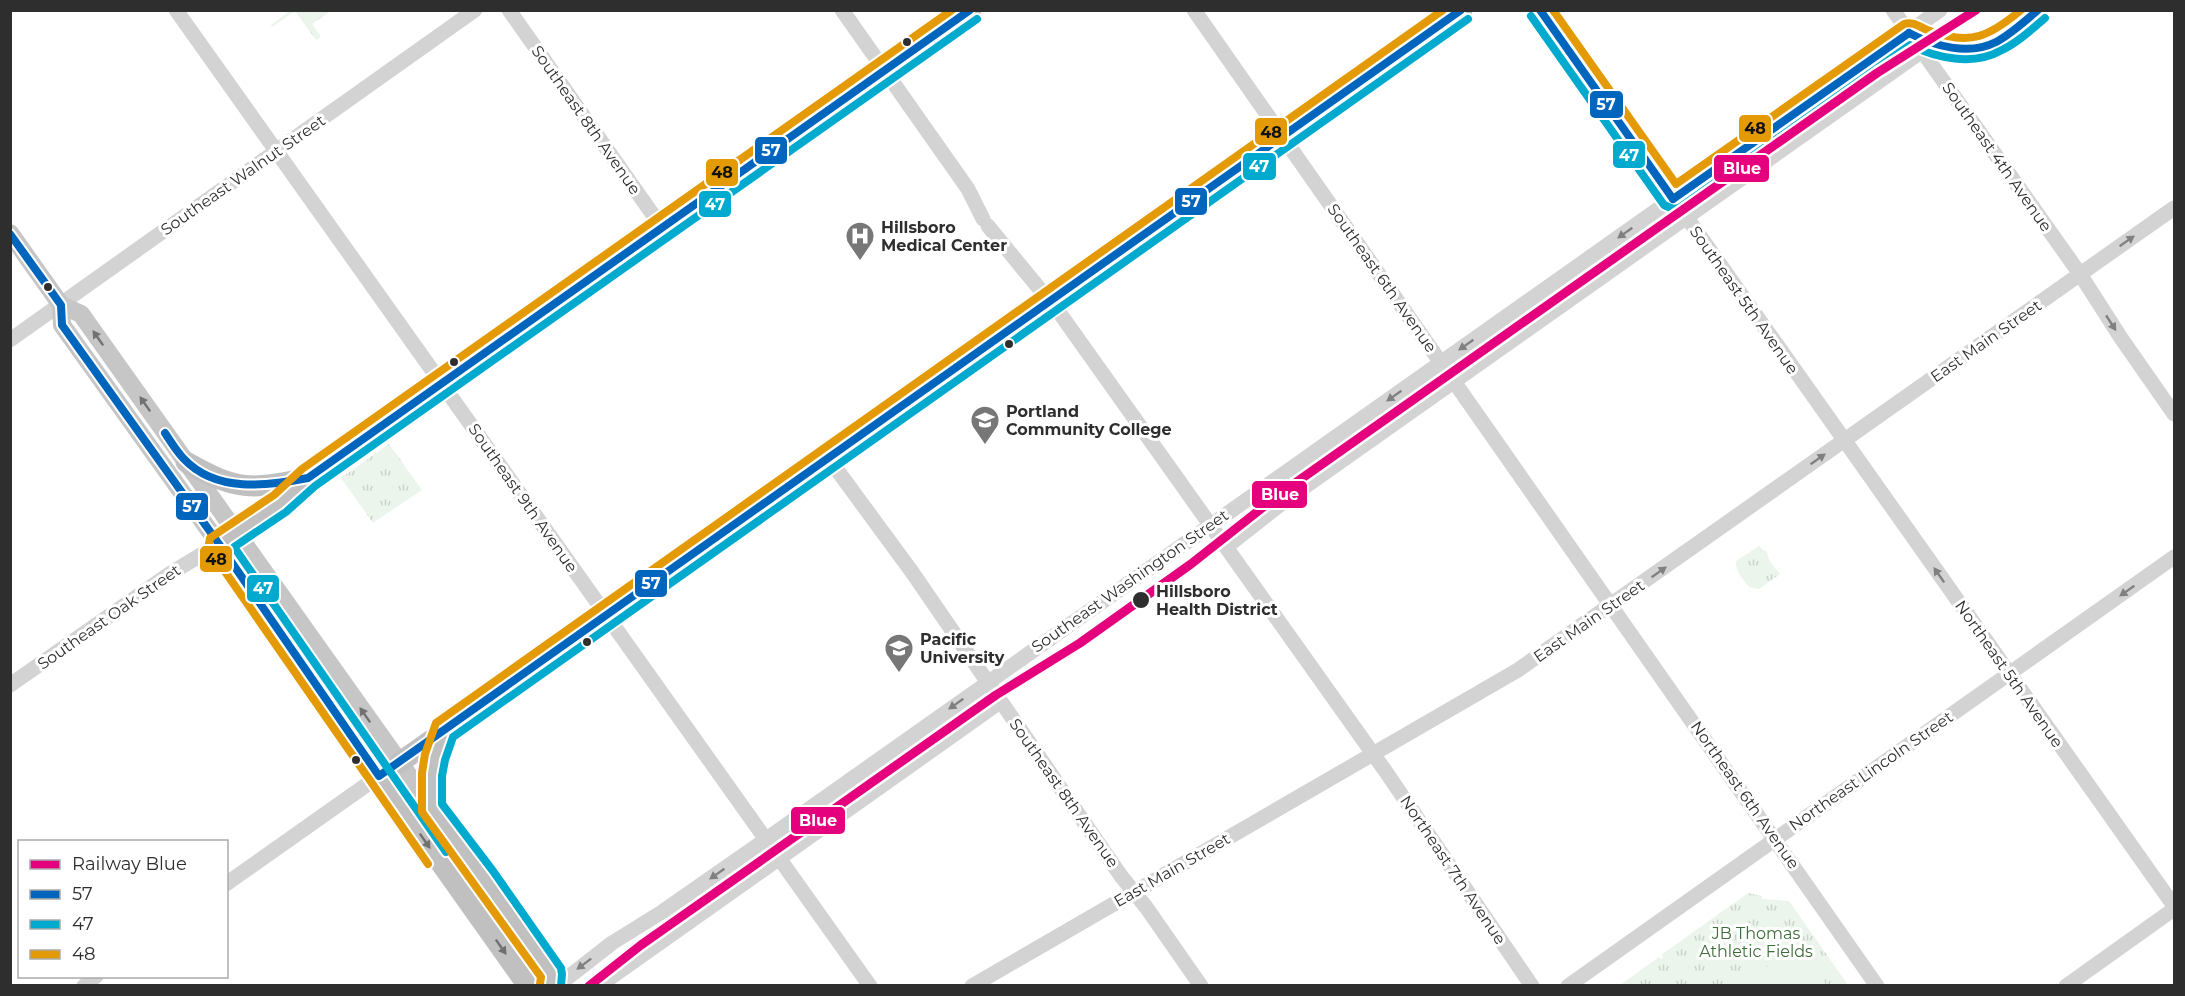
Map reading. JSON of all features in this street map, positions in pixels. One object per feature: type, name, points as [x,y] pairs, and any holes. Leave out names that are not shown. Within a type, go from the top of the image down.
[{"type":"highway","name":"Southeast Oak Street","points":[[227,538],[280,503],[308,478],[441,383],[663,229],[971,10]]},
{"type":"highway","points":[[399,763],[1462,10]]},
{"type":"highway","points":[[186,462],[216,479],[236,485],[264,486],[308,478]]},
{"type":"highway","points":[[227,538],[379,776],[528,986]]},
{"type":"highway","points":[[444,730],[433,770],[432,808],[552,974],[550,986]]},
{"type":"main road","points":[[10,233],[61,305],[81,314],[186,462],[227,538]]},
{"type":"main road","points":[[61,305],[62,325],[432,808]]},
{"type":"main road","points":[[379,776],[399,763]]},
{"type":"street","name":"Southeast 9th Avenue","points":[[176,10],[870,986]]},
{"type":"street","name":"Southeast Walnut Street","points":[[10,340],[475,10]]},
{"type":"street","name":"Southeast 8th Avenue","points":[[509,10],[663,229]]},
{"type":"street","name":"Northeast 7th Avenue","points":[[842,10],[968,189],[986,222],[1050,302],[1210,524],[1373,754],[1532,986]]},
{"type":"street","name":"Southeast 6th Avenue","points":[[1194,10],[1611,605]]},
{"type":"street","name":"Southeast 5th Avenue","points":[[1540,10],[1844,441]]},
{"type":"street","name":"Southeast 4th Avenue","points":[[1893,10],[2080,274],[2121,338],[2175,414]]},
{"type":"street","name":"Southeast Washington Street","points":[[557,986],[612,943],[662,912],[765,840],[1940,10]]},
{"type":"street","name":"Southeast Washington Street","points":[[1226,547],[1286,500],[1922,51]]},
{"type":"street","name":"East Main Street","points":[[972,986],[1518,670],[2175,208]]},
{"type":"street","name":"Northeast 5th Avenue","points":[[1844,441],[2175,908]]},
{"type":"street","name":"Southeast 8th Avenue","points":[[829,459],[912,572],[1000,702],[1201,986]]},
{"type":"street","name":"Southeast Oak Street","points":[[10,685],[171,573],[227,538]]},
{"type":"street","name":"Northeast Lincoln Street","points":[[1568,986],[2175,557]]},
{"type":"street","name":"Northeast 6th Avenue","points":[[1611,605],[1877,986]]},
{"type":"street","points":[[599,986],[1000,702]]},
{"type":"street","points":[[228,883],[379,776]]},
{"type":"street","points":[[2066,986],[2175,908]]},
{"type":"green space","points":[[291,10],[331,10],[312,24],[321,37],[316,40],[295,11],[272,27],[271,25]]},
{"type":"green space","points":[[389,444],[422,490],[373,523],[341,478]]},
{"type":"green space","points":[[1759,546],[1764,551],[1766,550],[1770,562],[1780,574],[1759,589],[1749,587],[1738,572],[1736,561]]},
{"type":"green space","name":"JB Thomas Athletic Fields","points":[[1748,893],[1762,896],[1762,899],[1789,901],[1848,985],[1619,986],[1659,957],[1661,959],[1663,957],[1661,955]]},
{"type":"green space","points":[[1798,945],[1826,985],[1741,985]]},
{"type":"rail line","name":"Blue","points":[[589,986],[641,945],[996,695],[1080,643],[1191,564],[1281,493],[1877,73],[1976,10]]},
{"type":"transit line","name":"48","points":[[428,864],[210,550],[210,538],[274,495],[302,469],[952,10]]},
{"type":"transit line","name":"57","points":[[165,433],[176,450],[197,470],[226,482],[259,484],[308,478],[970,10]]},
{"type":"transit line","name":"48","points":[[540,984],[541,977],[422,812],[422,773],[425,754],[436,723],[1443,10]]},
{"type":"transit line","name":"57","points":[[10,234],[61,305],[62,325],[219,544],[379,776],[1461,10]]},
{"type":"transit line","name":"57","points":[[1540,10],[1673,199]]},
{"type":"transit line","name":"48","points":[[1553,10],[1676,184],[1904,24],[1914,24],[1957,38],[1969,38],[1989,32],[2021,10]]},
{"type":"transit line","name":"57","points":[[1909,33],[1929,42],[1952,48],[1975,48],[2002,39],[2038,10]]},
{"type":"transit line","name":"47","points":[[1531,16],[1664,205],[1673,209],[1679,208],[1910,45],[1943,57],[1967,59],[1989,56],[2024,36],[2045,18]]},
{"type":"transit line","name":"47","points":[[446,852],[234,547],[286,512],[315,486],[977,19]]},
{"type":"transit line","name":"47","points":[[561,986],[561,968],[493,871],[442,804],[442,776],[453,737],[1468,19]]},
{"type":"transit line","name":"57","points":[[1673,199],[1909,33]]},
{"type":"place","name":"Hillsboro Medical Center","points":[[860,262]]},
{"type":"place","name":"Portland Community College","points":[[985,446]]},
{"type":"place","name":"Hillsboro Health District","points":[[1141,600]]},
{"type":"place","name":"Pacific University","points":[[899,674]]}]
